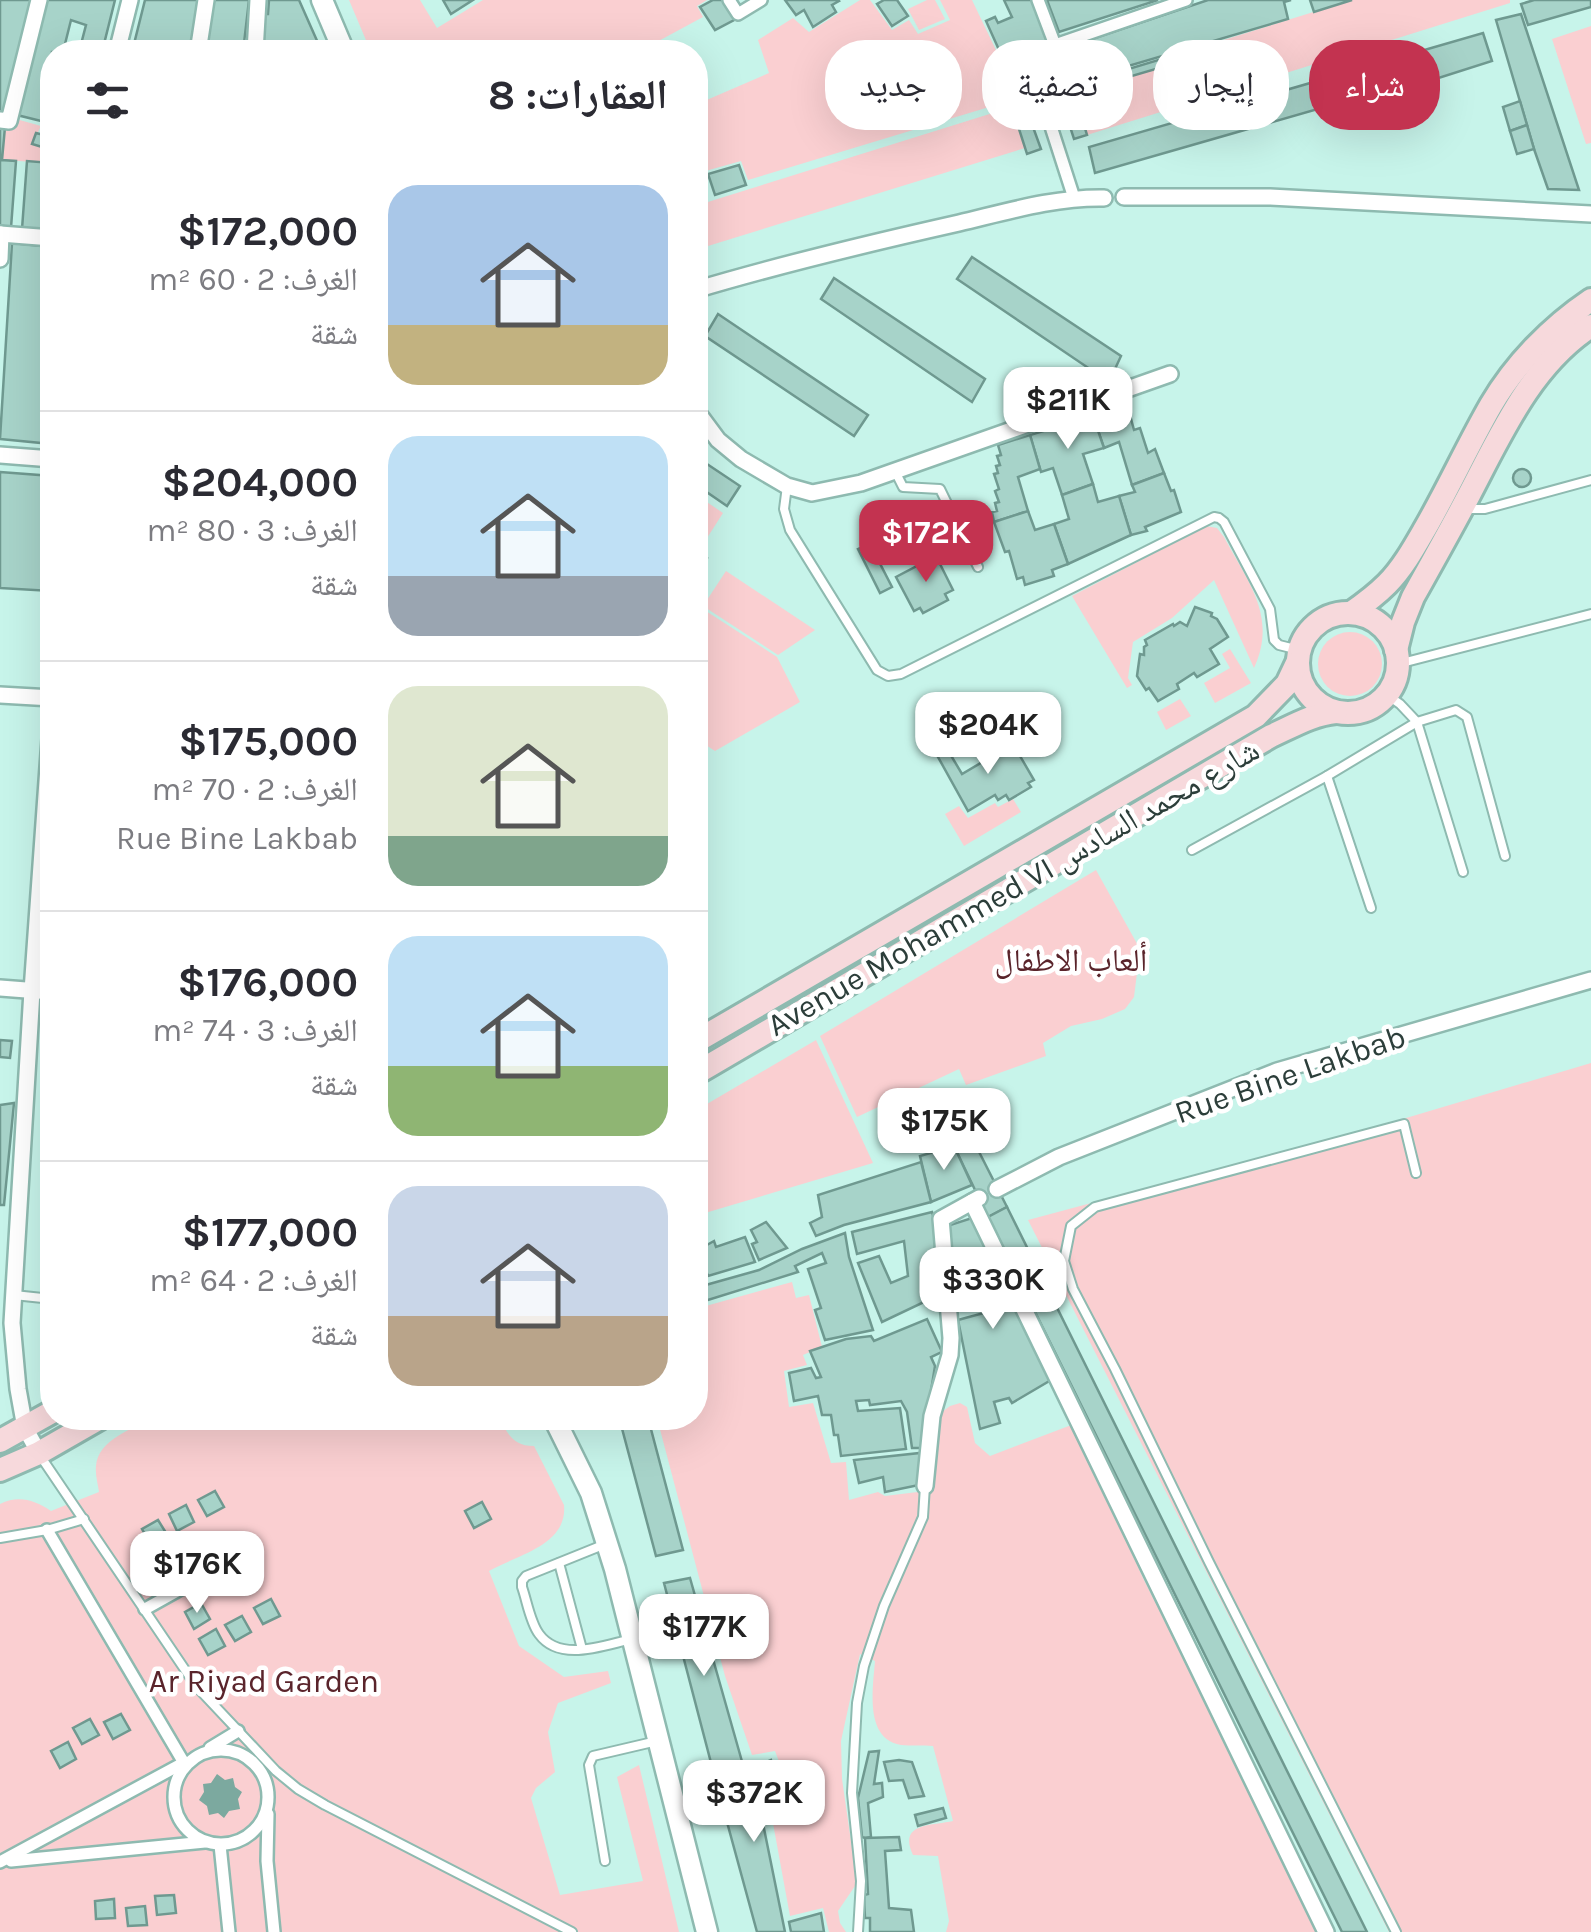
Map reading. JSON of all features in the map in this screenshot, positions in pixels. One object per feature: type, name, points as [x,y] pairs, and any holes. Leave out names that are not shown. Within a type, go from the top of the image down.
[{"type":"main road","points":[[1352,613],[1390,581],[1405,560],[1512,374],[1540,342],[1591,300]]},
{"type":"main road","points":[[1397,657],[1390,636],[1380,624],[1352,613],[1329,616],[1314,625],[1304,638],[1298,656],[1300,679],[1308,694],[1336,712],[1364,711],[1387,695],[1392,688],[1403,622],[1413,597],[1510,418],[1534,380],[1562,349],[1591,326]]},
{"type":"main road","name":"Avenue Mohammed VI شارع محمد السادس","points":[[708,1032],[1256,716],[1287,684],[1298,656]]},
{"type":"main road","name":"Avenue Mohammed VI شارع محمد السادس","points":[[708,1066],[1272,736],[1323,713],[1336,712]]},
{"type":"main road","points":[[0,1441],[40,1419]]},
{"type":"main road","points":[[0,1470],[79,1430]]},
{"type":"street","points":[[4,121],[39,0]]},
{"type":"street","points":[[119,40],[130,0]]},
{"type":"street","points":[[200,40],[206,0]]},
{"type":"street","points":[[255,40],[258,0]]},
{"type":"street","points":[[322,0],[339,40]]},
{"type":"street","points":[[729,0],[738,14],[761,0]]},
{"type":"street","points":[[1038,0],[1053,40]]},
{"type":"street","points":[[1072,40],[1186,0]]},
{"type":"street","points":[[1052,130],[1074,198]]},
{"type":"street","points":[[1124,197],[1270,197],[1591,214]]},
{"type":"street","points":[[708,287],[868,244],[1074,198],[1104,198]]},
{"type":"street","points":[[0,259],[1,234],[40,237]]},
{"type":"street","points":[[708,427],[741,459],[787,486],[812,493],[861,483],[1170,374]]},
{"type":"street","points":[[0,455],[40,458]]},
{"type":"street","points":[[0,695],[40,697]]},
{"type":"street","points":[[39,1453],[25,1428],[6,1324],[14,1295],[40,879]]},
{"type":"street","name":"Rue Bine Lakbab","points":[[997,1189],[1059,1157],[1276,1071],[1591,980]]},
{"type":"street","points":[[0,988],[40,991]]},
{"type":"street","points":[[925,1486],[932,1416],[950,1355],[951,1338],[940,1218],[976,1200],[1326,1932]]},
{"type":"street","points":[[0,1215],[19,1216]]},
{"type":"street","points":[[560,1430],[592,1492],[707,1932]]},
{"type":"street","points":[[47,1530],[184,1763]]},
{"type":"street","points":[[145,1609],[248,1551]]},
{"type":"street","points":[[206,1842],[181,1823],[174,1808],[173,1792],[187,1762],[238,1731]]},
{"type":"street","points":[[1,1862],[201,1754],[233,1751],[248,1758],[266,1782],[267,1861],[274,1932]]},
{"type":"street","points":[[1,1862],[235,1842],[249,1836],[259,1825],[276,1771]]},
{"type":"street","points":[[220,1844],[229,1932]]},
{"type":"lane","points":[[894,472],[901,486],[940,489],[978,567]]},
{"type":"lane","points":[[1462,509],[1485,509],[1591,480]]},
{"type":"lane","points":[[787,486],[784,510],[790,530],[873,664],[888,676],[901,674],[1214,517],[1224,522],[1270,609],[1274,640],[1298,656]]},
{"type":"lane","points":[[1397,657],[1431,656],[1591,614]]},
{"type":"lane","points":[[1387,695],[1417,722],[1463,872]]},
{"type":"lane","points":[[1192,850],[1417,722],[1456,710],[1467,717],[1505,856]]},
{"type":"lane","points":[[1327,776],[1371,908]]},
{"type":"lane","points":[[1396,1932],[1072,1289],[1064,1261],[1071,1226],[1095,1207],[1404,1124],[1416,1173]]},
{"type":"lane","points":[[14,1295],[40,1298]]},
{"type":"lane","points":[[39,1453],[196,1686],[276,1771],[325,1805],[572,1932]]},
{"type":"lane","points":[[858,1932],[861,1881],[852,1793],[857,1703],[864,1666],[884,1606],[923,1517],[925,1486]]},
{"type":"lane","points":[[0,1538],[84,1519]]},
{"type":"lane","points":[[607,1544],[526,1576],[522,1587],[541,1637],[564,1650],[632,1639]]},
{"type":"lane","points":[[560,1563],[582,1649]]},
{"type":"lane","points":[[604,1861],[591,1760],[594,1756],[657,1741]]},
{"type":"green space","points":[[349,0],[420,0],[437,28],[483,0],[707,0],[697,6],[703,17],[660,40],[366,40]]},
{"type":"green space","points":[[860,0],[870,0],[892,30],[909,20],[918,34],[950,20],[940,0],[972,0],[991,40],[982,40],[982,109],[962,115],[962,40],[825,40],[825,130],[913,130],[748,180],[741,161],[708,170],[708,99],[769,73],[758,40],[793,18],[809,32]]},
{"type":"green space","points":[[935,0],[945,19],[919,30],[908,9]]},
{"type":"green space","points":[[1352,0],[1510,0],[1391,40],[1309,40],[1309,66],[1289,72],[1289,40],[1223,40]]},
{"type":"green space","points":[[1591,26],[1591,143],[1586,144],[1552,39]]},
{"type":"green space","points":[[1153,70],[1153,114],[1133,121],[1133,76]]},
{"type":"green space","points":[[982,116],[982,130],[1019,130],[1025,148],[708,246],[708,202],[938,130],[962,130],[962,123]]},
{"type":"green space","points":[[16,119],[40,126],[32,144],[40,146],[40,162],[2,160],[5,127],[13,128]]},
{"type":"green space","points":[[708,503],[723,513],[708,536]]},
{"type":"green space","points":[[1206,526],[1217,528],[1224,537],[1257,600],[1263,632],[1254,668],[1214,580],[1172,618],[1133,642],[1128,678],[1132,685],[1127,688],[1072,596]]},
{"type":"green space","points":[[726,571],[815,630],[778,655],[708,609],[708,598]]},
{"type":"green space","points":[[708,612],[777,657],[800,702],[715,751],[708,746]]},
{"type":"green space","points":[[1350,632],[1372,642],[1382,664],[1372,686],[1350,696],[1328,686],[1318,664],[1328,642]]},
{"type":"green space","points":[[1230,649],[1251,683],[1215,703],[1204,683],[1230,668],[1222,654]]},
{"type":"green space","points":[[1180,699],[1191,716],[1166,730],[1157,712]]},
{"type":"green space","points":[[1013,799],[1021,812],[964,846],[945,814],[959,806],[968,818],[995,803],[998,807]]},
{"type":"green space","name":"ألعاب الاطفال","points":[[1096,870],[1140,949],[1134,997],[1125,1009],[1071,1026],[1043,1043],[1046,1056],[966,1085],[959,1069],[857,1117],[820,1036]]},
{"type":"green space","points":[[816,1040],[873,1163],[708,1212],[708,1103]]},
{"type":"green space","points":[[1591,1063],[1591,1932],[1389,1932],[1028,1220],[1386,1124]]},
{"type":"green space","points":[[792,1282],[796,1298],[809,1295],[822,1347],[803,1355],[807,1365],[784,1371],[789,1407],[813,1403],[831,1463],[846,1462],[849,1500],[878,1492],[885,1496],[934,1490],[937,1419],[950,1406],[960,1403],[967,1407],[975,1443],[990,1456],[1074,1424],[1143,1578],[1317,1932],[946,1932],[949,1921],[938,1856],[913,1855],[909,1845],[913,1831],[953,1821],[933,1746],[901,1745],[881,1733],[873,1711],[875,1661],[860,1654],[841,1741],[842,1779],[857,1883],[838,1911],[846,1932],[829,1932],[823,1908],[790,1916],[770,1807],[778,1794],[789,1788],[775,1751],[752,1755],[725,1676],[660,1430],[708,1430],[708,1305]]},
{"type":"green space","name":"Ar Riyad Garden","points":[[129,1430],[506,1430],[516,1441],[534,1446],[564,1505],[563,1519],[558,1530],[538,1547],[489,1571],[519,1646],[564,1677],[608,1671],[611,1683],[558,1703],[548,1732],[555,1772],[536,1788],[531,1798],[560,1895],[643,1881],[617,1777],[639,1765],[679,1932],[0,1932],[0,1504],[26,1500],[51,1511],[99,1492],[98,1457],[117,1436]]},
{"type":"shaded area","points":[[217,1774],[225,1780],[233,1778],[235,1787],[242,1792],[238,1799],[240,1809],[229,1811],[224,1818],[218,1813],[209,1815],[207,1806],[199,1800],[203,1784],[211,1783]]},
{"type":"building","points":[[0,0],[33,0],[4,114],[0,114]]},
{"type":"building","points":[[47,0],[115,0],[105,40],[82,40],[86,25],[71,20],[66,40],[40,40],[40,121],[17,115]]},
{"type":"building","points":[[145,0],[200,0],[194,40],[135,40]]},
{"type":"building","points":[[212,0],[249,0],[244,40],[206,40]]},
{"type":"building","points":[[269,0],[299,0],[317,40],[264,40]]},
{"type":"building","points":[[443,0],[473,0],[451,14]]},
{"type":"building","points":[[713,0],[724,0],[736,19],[715,30],[700,7]]},
{"type":"building","points":[[785,0],[839,1],[832,5],[836,12],[813,27],[804,10],[796,15]]},
{"type":"building","points":[[897,0],[908,16],[892,26],[877,4]]},
{"type":"building","points":[[1004,0],[1033,0],[1047,40],[995,40],[986,21],[995,17],[998,23],[1012,17]]},
{"type":"building","points":[[1047,0],[1158,0],[1059,32]]},
{"type":"building","points":[[1208,0],[1291,0],[1284,2],[1288,19],[1217,40],[1153,40],[1153,59],[1133,65],[1133,40],[1089,40]]},
{"type":"building","points":[[1310,0],[1352,0],[1314,12]]},
{"type":"building","points":[[1534,0],[1591,0],[1591,7],[1528,25],[1521,4]]},
{"type":"building","points":[[1521,14],[1579,190],[1548,189],[1534,149],[1496,20]]},
{"type":"building","points":[[1483,33],[1492,61],[1440,78],[1440,45]]},
{"type":"building","points":[[1153,62],[1153,70],[1133,76],[1133,68]]},
{"type":"building","points":[[1309,83],[1309,112],[1289,117],[1289,89]]},
{"type":"building","points":[[1520,101],[1527,125],[1510,131],[1503,107]]},
{"type":"building","points":[[1527,125],[1534,149],[1517,154],[1510,131]]},
{"type":"building","points":[[0,127],[5,127],[2,160],[16,161],[11,228],[0,227]]},
{"type":"building","points":[[1153,128],[1245,130],[1095,173],[1089,147]]},
{"type":"building","points":[[1019,130],[1034,130],[1041,149],[1027,154]]},
{"type":"building","points":[[1071,130],[1085,130],[1087,135],[1074,139]]},
{"type":"building","points":[[36,133],[40,134],[40,146],[32,144]]},
{"type":"building","points":[[27,161],[40,162],[40,230],[22,229]]},
{"type":"building","points":[[739,165],[746,185],[715,195],[708,174]]},
{"type":"building","points":[[12,243],[40,246],[40,443],[0,439]]},
{"type":"building","points":[[972,257],[1121,356],[1109,382],[957,279]]},
{"type":"building","points":[[834,278],[985,379],[972,402],[821,299]]},
{"type":"building","points":[[718,314],[868,415],[854,436],[708,338]]},
{"type":"building","points":[[1127,404],[1134,430],[1140,428],[1148,453],[1155,449],[1164,473],[1132,485],[1119,442],[1104,448],[1093,416]]},
{"type":"building","points":[[1093,416],[1104,448],[1083,454],[1093,484],[1062,495],[1053,468],[1041,472],[1030,435]]},
{"type":"building","points":[[1030,435],[1040,469],[1018,477],[1028,511],[994,522],[992,512],[997,511],[995,503],[999,502],[994,474],[1000,465],[998,445]]},
{"type":"building","points":[[708,465],[740,486],[727,506],[708,493]]},
{"type":"building","points":[[1522,469],[1531,478],[1522,487],[1513,478]]},
{"type":"building","points":[[0,472],[40,475],[40,590],[0,588]]},
{"type":"building","points":[[1164,473],[1181,512],[1145,527],[1147,531],[1131,535],[1119,496],[1135,492],[1132,485]]},
{"type":"building","points":[[1093,484],[1098,502],[1119,496],[1131,535],[1068,564],[1054,524],[1069,519],[1062,495]]},
{"type":"building","points":[[1028,511],[1035,530],[1054,524],[1068,564],[1052,570],[1054,576],[1025,585],[1023,577],[1017,579],[1009,551],[1005,552],[994,522]]},
{"type":"building","points":[[873,542],[877,549],[873,550],[892,587],[880,593],[858,549]]},
{"type":"building","points":[[936,556],[953,590],[945,594],[948,600],[923,613],[920,608],[914,611],[896,577]]},
{"type":"building","points":[[1195,607],[1212,613],[1228,637],[1210,649],[1219,664],[1197,677],[1194,673],[1177,684],[1179,689],[1158,701],[1137,676],[1140,654],[1144,655],[1147,645],[1145,640],[1173,624],[1187,626]]},
{"type":"building","points":[[943,742],[962,774],[1013,744],[1034,780],[1028,783],[1031,787],[1009,800],[1006,795],[998,800],[995,795],[968,811],[933,748]]},
{"type":"building","points":[[0,1040],[12,1041],[10,1058],[0,1057]]},
{"type":"building","points":[[14,1103],[4,1205],[0,1205],[0,1105]]},
{"type":"building","points":[[962,1120],[969,1142],[947,1148],[941,1126]]},
{"type":"building","points":[[973,1140],[1007,1207],[988,1217],[954,1146]]},
{"type":"building","points":[[954,1146],[972,1185],[931,1202],[920,1156]]},
{"type":"building","points":[[921,1162],[931,1202],[816,1236],[810,1223],[822,1217],[818,1195]]},
{"type":"building","points":[[1007,1207],[1367,1932],[1342,1932],[988,1217]]},
{"type":"building","points":[[932,1212],[938,1231],[941,1294],[882,1322],[858,1263],[879,1256],[891,1283],[908,1276],[904,1241],[857,1254],[852,1232]]},
{"type":"building","points":[[972,1218],[1051,1380],[1012,1403],[1009,1398],[994,1402],[1000,1423],[980,1429],[958,1320],[984,1313],[975,1293],[954,1299],[953,1285],[978,1277],[970,1254],[952,1260],[947,1226]]},
{"type":"building","points":[[766,1222],[787,1248],[759,1260],[751,1230]]},
{"type":"building","points":[[845,1233],[873,1330],[825,1340],[815,1310],[821,1308],[808,1269],[826,1263],[822,1253],[795,1266],[798,1272],[708,1300],[708,1284],[759,1270]]},
{"type":"building","points":[[745,1237],[755,1262],[708,1276],[708,1244],[714,1241],[716,1247]]},
{"type":"building","points":[[927,1319],[942,1352],[931,1357],[935,1366],[922,1448],[912,1448],[907,1412],[901,1401],[870,1405],[869,1400],[856,1401],[858,1411],[900,1408],[906,1449],[841,1456],[831,1415],[822,1415],[818,1396],[794,1401],[789,1373],[811,1368],[816,1378],[821,1377],[810,1351],[846,1339],[871,1336],[874,1341]]},
{"type":"building","points":[[622,1430],[651,1430],[683,1550],[656,1556]]},
{"type":"building","points":[[920,1453],[919,1485],[885,1492],[883,1477],[859,1483],[854,1460]]},
{"type":"building","points":[[215,1491],[224,1507],[207,1516],[198,1500]]},
{"type":"building","points":[[482,1502],[491,1519],[474,1528],[465,1511]]},
{"type":"building","points":[[186,1505],[194,1522],[177,1531],[169,1514]]},
{"type":"building","points":[[158,1520],[168,1536],[151,1545],[142,1529]]},
{"type":"building","points":[[173,1547],[182,1563],[165,1572],[156,1556]]},
{"type":"building","points":[[690,1578],[743,1765],[731,1768],[732,1774],[715,1778],[664,1583]]},
{"type":"building","points":[[271,1599],[280,1616],[263,1624],[254,1608]]},
{"type":"building","points":[[201,1603],[210,1619],[194,1629],[185,1612]]},
{"type":"building","points":[[242,1616],[251,1632],[235,1641],[225,1625]]},
{"type":"building","points":[[216,1629],[225,1646],[208,1655],[199,1639]]},
{"type":"building","points":[[121,1714],[130,1730],[113,1739],[104,1722]]},
{"type":"building","points":[[90,1719],[99,1735],[82,1744],[73,1728]]},
{"type":"building","points":[[68,1742],[76,1759],[60,1768],[51,1751]]},
{"type":"building","points":[[879,1751],[874,1784],[882,1783],[883,1797],[868,1803],[871,1837],[865,1838],[858,1798],[869,1752]]},
{"type":"building","points":[[771,1760],[781,1785],[764,1791],[760,1809],[785,1932],[757,1932],[718,1789],[749,1780],[747,1771]]},
{"type":"building","points":[[884,1762],[912,1762],[924,1796],[909,1798],[903,1780],[889,1781]]},
{"type":"building","points":[[943,1808],[946,1818],[918,1826],[915,1815]]},
{"type":"building","points":[[899,1837],[901,1850],[885,1851],[889,1908],[911,1910],[914,1932],[870,1932],[870,1918],[865,1918],[865,1838]]},
{"type":"building","points":[[174,1895],[176,1913],[157,1915],[155,1896]]},
{"type":"building","points":[[114,1899],[115,1918],[96,1919],[95,1901]]},
{"type":"building","points":[[145,1906],[147,1925],[128,1926],[126,1908]]},
{"type":"building","points":[[821,1913],[824,1932],[791,1932],[789,1922]]}]
